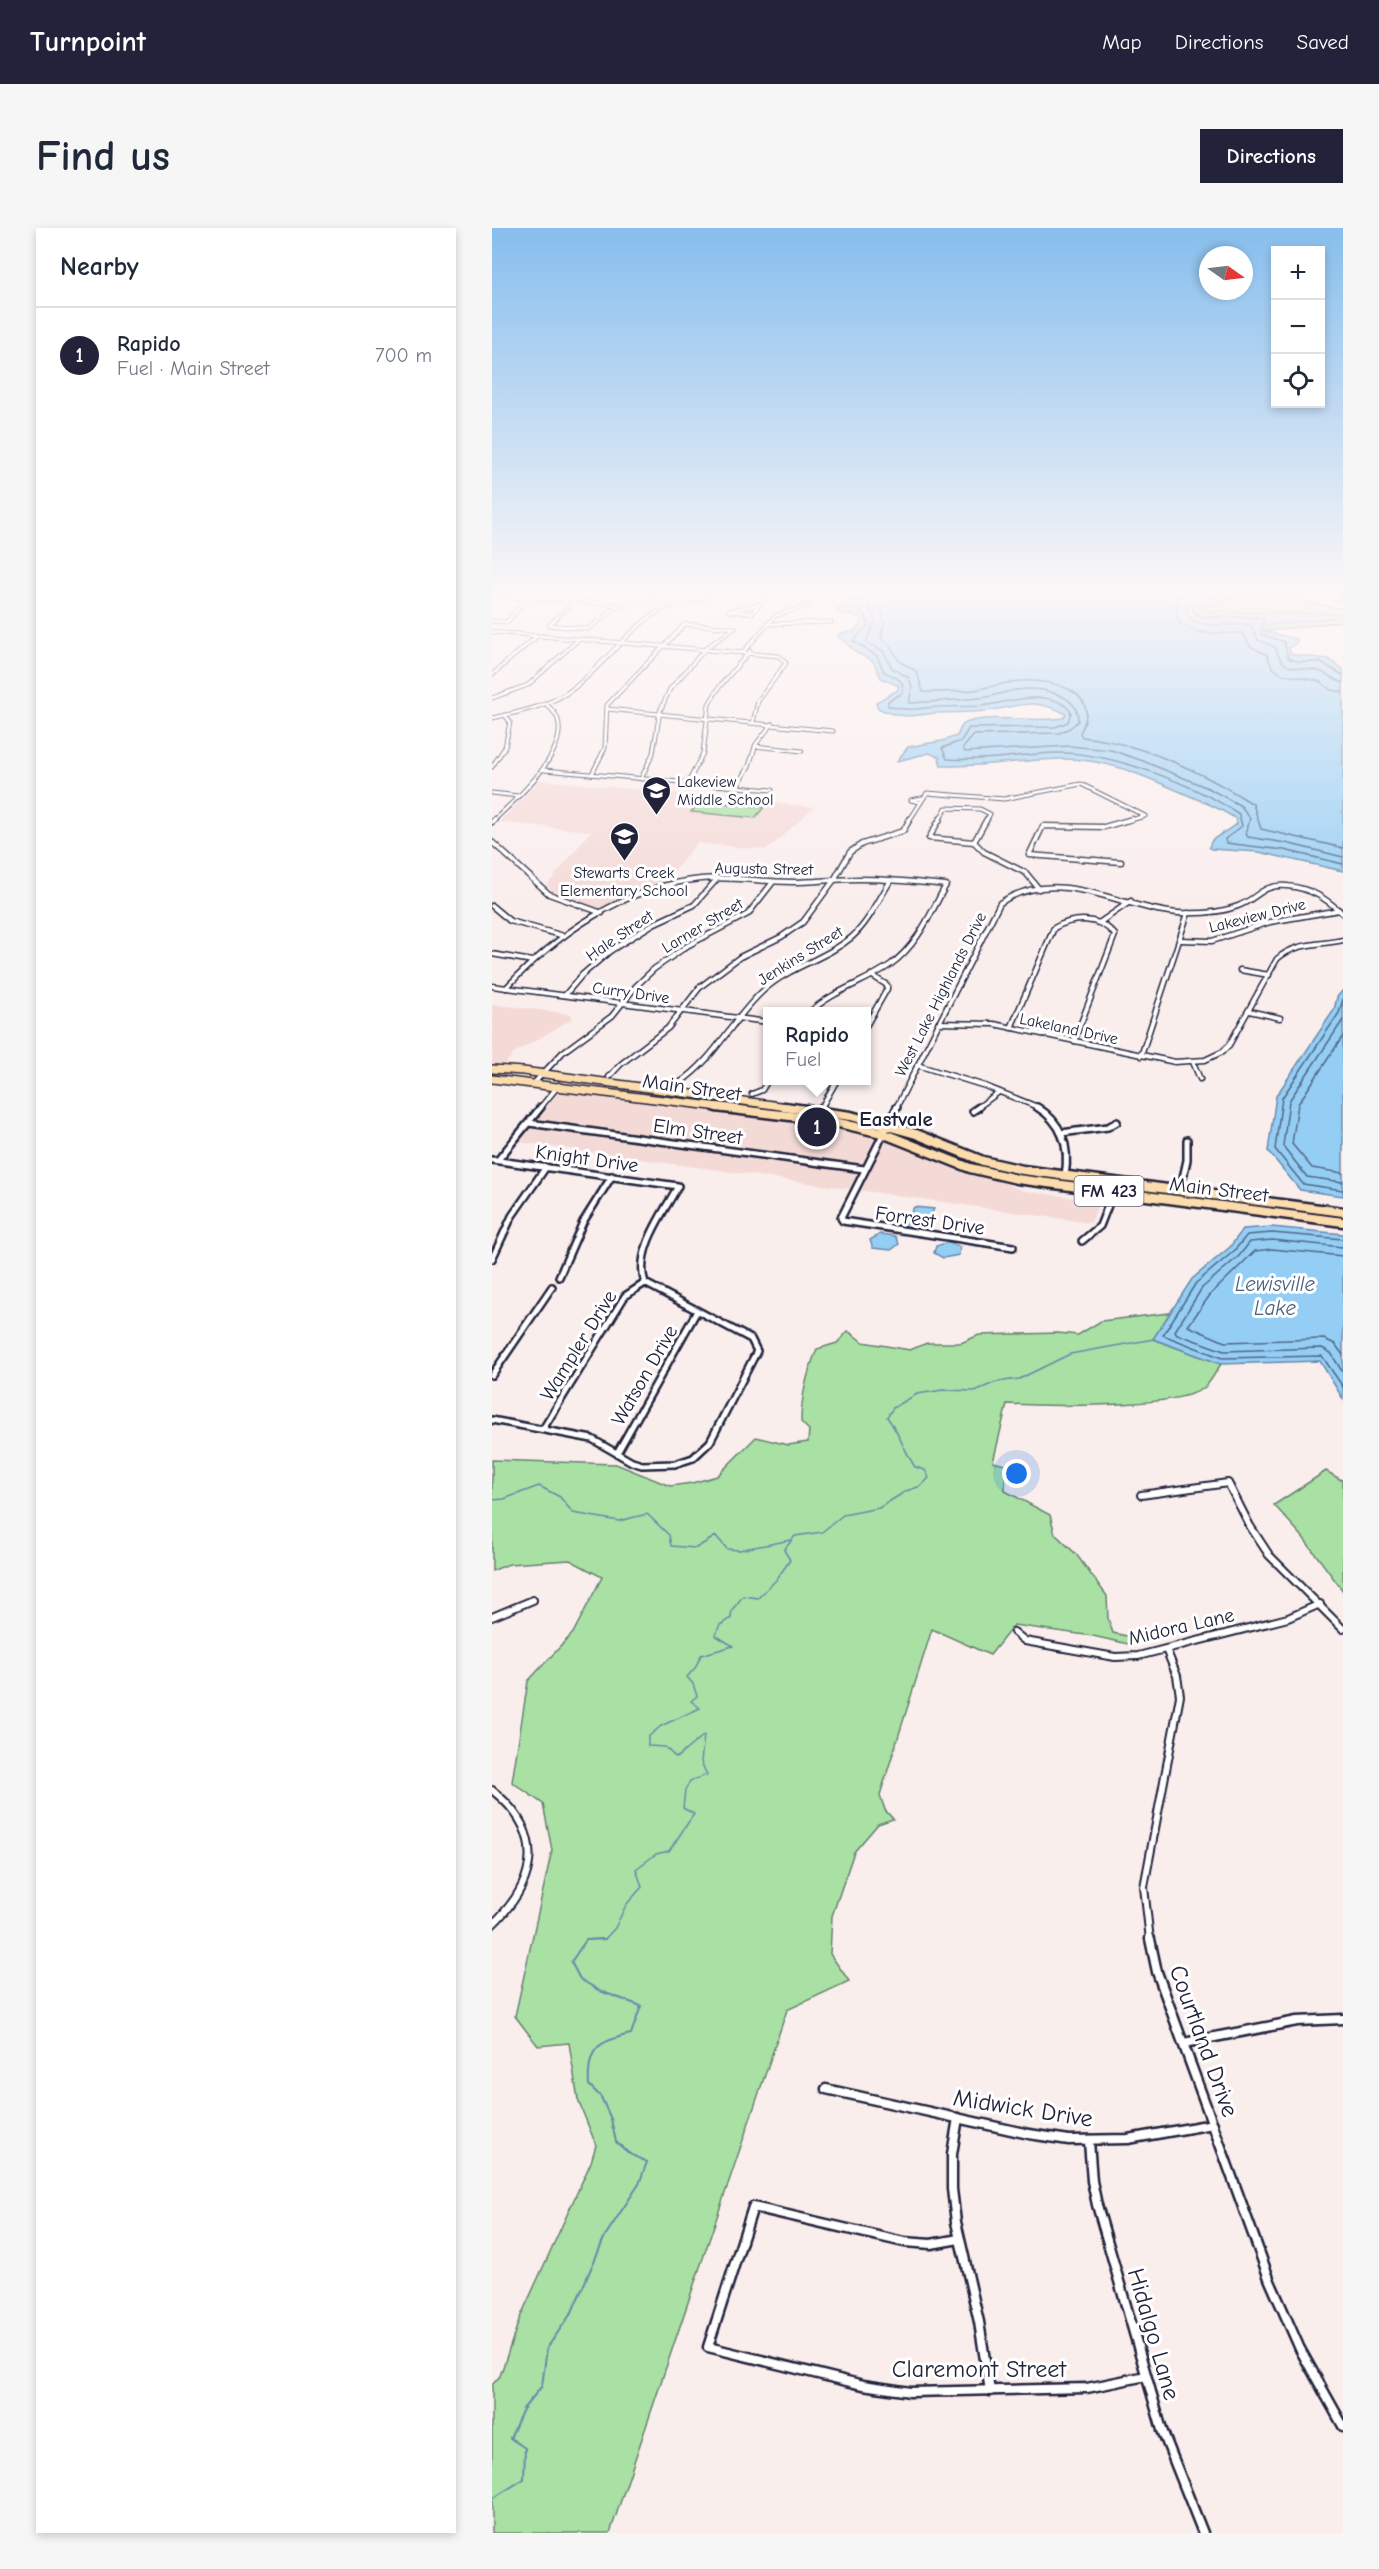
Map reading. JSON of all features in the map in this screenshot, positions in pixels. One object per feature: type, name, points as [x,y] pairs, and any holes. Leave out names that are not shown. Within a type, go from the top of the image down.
[{"type":"main road","name":"Main Street","points":[[492,1069],[820,1111],[887,1125],[983,1161],[1065,1176],[1114,1188],[1180,1191],[1343,1212]]},
{"type":"main road","name":"Main Street","points":[[492,1079],[535,1082],[830,1121],[882,1133],[988,1173],[1114,1188],[1343,1221]]},
{"type":"street","points":[[492,718],[548,702]]},
{"type":"street","points":[[592,774],[607,744],[609,732],[607,709],[610,702]]},
{"type":"street","points":[[641,779],[653,753],[659,714],[664,702]]},
{"type":"street","points":[[688,783],[703,753],[710,702]]},
{"type":"street","points":[[753,722],[758,702]]},
{"type":"street","points":[[492,822],[544,770],[557,742],[559,725],[555,711],[545,703]]},
{"type":"street","points":[[607,709],[833,731]]},
{"type":"street","points":[[492,767],[507,742],[510,722],[505,715]]},
{"type":"street","points":[[737,788],[749,766],[755,747],[772,724]]},
{"type":"street","points":[[755,747],[802,751]]},
{"type":"street","points":[[544,770],[772,790]]},
{"type":"street","points":[[609,1077],[621,1064],[668,1028],[700,987],[720,971],[740,957],[782,937],[803,922],[834,880],[850,852],[862,844],[903,831],[927,793],[1004,799],[1081,784],[1145,816],[1104,827],[1042,826],[1029,855],[1121,862]]},
{"type":"street","points":[[492,794],[518,796]]},
{"type":"street","points":[[974,842],[990,814],[985,810],[946,808],[929,837],[974,842],[984,852],[1026,873],[1038,889]]},
{"type":"street","points":[[492,842],[549,894],[602,913]]},
{"type":"street","name":"Augusta Street","points":[[506,988],[532,961],[564,936],[602,913],[663,885],[718,878],[773,882],[891,880],[946,885],[908,950],[871,975]]},
{"type":"street","name":"Hale Street","points":[[565,995],[582,975],[610,951],[653,924],[694,905],[718,878]]},
{"type":"street","name":"Jenkins Street","points":[[678,1084],[718,1050],[750,1004],[772,983],[854,936],[891,880]]},
{"type":"street","name":"Larner Street","points":[[535,1082],[563,1052],[602,1026],[647,975],[669,957],[748,914],[773,882]]},
{"type":"street","name":"West Lake Highlands Drive","points":[[882,1133],[1000,903],[1016,894],[1038,889],[1078,887],[1167,911],[1188,912],[1237,906],[1248,901],[1262,887],[1270,885],[1313,890],[1341,912]]},
{"type":"street","points":[[1099,923],[1131,901]]},
{"type":"street","points":[[492,906],[510,921],[564,936]]},
{"type":"street","points":[[1141,1056],[1181,940],[1188,912]]},
{"type":"street","name":"Lakeview Drive","points":[[1181,940],[1212,941],[1270,922],[1341,912]]},
{"type":"street","points":[[1011,1028],[1054,928],[1075,921],[1099,923],[1108,926],[1115,935],[1074,1041]]},
{"type":"street","points":[[1200,1079],[1193,1062],[1211,1059],[1224,1051],[1283,953],[1308,944],[1343,940]]},
{"type":"street","points":[[492,954],[532,961]]},
{"type":"street","points":[[1240,970],[1269,975]]},
{"type":"street","points":[[815,1007],[837,989],[871,975],[887,985],[871,1019]]},
{"type":"street","name":"Curry Drive","points":[[492,986],[763,1021]]},
{"type":"street","points":[[1249,1011],[1280,1018]]},
{"type":"street","name":"Lakeland Drive","points":[[938,1023],[988,1024],[1141,1056],[1177,1062],[1193,1062]]},
{"type":"street","points":[[917,1065],[1042,1109],[1061,1133],[1069,1152],[1065,1176]]},
{"type":"street","points":[[752,1094],[762,1090],[765,1085]]},
{"type":"street","points":[[820,1111],[834,1085]]},
{"type":"street","points":[[495,1160],[559,1086]]},
{"type":"street","points":[[972,1111],[999,1092]]},
{"type":"street","points":[[1061,1133],[1108,1127],[1117,1122]]},
{"type":"street","name":"Elm Street","points":[[528,1123],[864,1169]]},
{"type":"street","points":[[864,1169],[882,1133]]},
{"type":"street","points":[[1180,1191],[1187,1160],[1187,1140]]},
{"type":"street","name":"Knight Drive","points":[[495,1160],[678,1186],[657,1225],[641,1269],[645,1283]]},
{"type":"street","points":[[492,1259],[512,1216],[546,1167]]},
{"type":"street","name":"Forrest Drive","points":[[864,1169],[842,1214],[843,1221],[855,1225],[1013,1247]]},
{"type":"street","points":[[559,1276],[583,1222],[612,1176]]},
{"type":"street","points":[[1082,1241],[1094,1234],[1101,1226],[1114,1188]]},
{"type":"street","points":[[492,1420],[592,1439],[633,1462],[654,1466],[675,1464],[693,1458],[710,1442],[757,1351],[751,1339],[645,1283]]},
{"type":"street","name":"Wampler Drive","points":[[543,1429],[625,1296],[645,1283]]},
{"type":"street","points":[[492,1375],[552,1287]]},
{"type":"street","name":"Watson Drive","points":[[617,1453],[697,1311]]},
{"type":"street","points":[[1141,1495],[1228,1483],[1250,1527],[1269,1555],[1343,1629]]},
{"type":"street","points":[[492,1617],[533,1600]]},
{"type":"street","name":"Midora Lane","points":[[1014,1632],[1025,1641],[1115,1656],[1137,1656],[1288,1618],[1320,1604]]},
{"type":"street","name":"Courtland Drive","points":[[1166,1649],[1178,1676],[1179,1702],[1144,1887],[1144,1915],[1157,1972],[1260,2255],[1281,2308],[1311,2369],[1343,2426]]},
{"type":"street","points":[[492,1790],[514,1808],[526,1832],[530,1851],[526,1876],[519,1895],[509,1910],[492,1925]]},
{"type":"street","points":[[1184,2043],[1297,2021],[1343,2019]]},
{"type":"street","name":"Midwick Drive","points":[[826,2089],[1045,2137],[1089,2141],[1138,2138],[1214,2124]]},
{"type":"street","points":[[958,2118],[951,2151],[950,2181],[959,2239],[987,2360],[990,2391]]},
{"type":"street","name":"Hidalgo Lane","points":[[1089,2141],[1096,2202],[1146,2376],[1167,2443],[1203,2533]]},
{"type":"street","points":[[708,2347],[753,2207],[904,2242],[934,2243],[959,2239]]},
{"type":"street","name":"Claremont Street","points":[[708,2347],[891,2390],[924,2392],[1087,2388],[1146,2376]]},
{"type":"shaded area","name":"Lakeview Middle School","points":[[540,780],[814,807],[767,850],[697,843],[666,881],[601,910],[555,894],[547,885],[591,831],[499,822]]},
{"type":"shaded area","points":[[492,1004],[571,1014],[572,1019],[514,1053],[504,1066],[492,1065]]},
{"type":"shaded area","points":[[562,1088],[831,1126],[876,1136],[1025,1191],[1100,1201],[1091,1223],[518,1142]]},
{"type":"green space","points":[[701,801],[764,807],[755,818],[691,812]]},
{"type":"green space","points":[[1170,1313],[1153,1339],[1221,1364],[1205,1387],[1191,1394],[1141,1403],[1007,1404],[993,1462],[1006,1465],[1005,1491],[1050,1515],[1055,1534],[1076,1554],[1107,1596],[1108,1618],[1113,1633],[1136,1638],[1128,1644],[1093,1636],[1014,1625],[990,1655],[932,1629],[880,1795],[885,1810],[893,1819],[878,1824],[854,1852],[832,1916],[830,1954],[849,1981],[787,2010],[610,2533],[492,2533],[492,2385],[500,2376],[519,2320],[591,2162],[596,2145],[578,2100],[569,2043],[538,2046],[515,2016],[552,1850],[543,1804],[512,1782],[528,1681],[573,1633],[602,1577],[570,1560],[509,1564],[492,1571],[492,1460],[616,1464],[670,1486],[692,1483],[717,1476],[756,1437],[788,1445],[808,1442],[809,1430],[801,1422],[801,1412],[805,1385],[813,1358],[817,1349],[837,1343],[848,1331],[863,1342],[910,1350],[927,1343],[961,1343],[979,1335],[1058,1333],[1078,1335],[1101,1321]]},
{"type":"green space","points":[[1326,1471],[1343,1481],[1343,1591],[1302,1536],[1274,1505]]},
{"type":"water","points":[[876,702],[1343,702],[1343,871],[1259,852],[1211,849],[1209,847],[1212,840],[1237,824],[1236,819],[1217,808],[1153,780],[1093,761],[1060,759],[941,766],[939,757],[929,753],[897,761],[908,747],[957,736],[963,725],[973,721],[1052,719],[1063,718],[1066,714],[1043,705],[1025,704],[979,712],[908,716],[886,712],[878,708]]},
{"type":"water","points":[[1343,990],[1343,1196],[1300,1190],[1268,1151],[1276,1096],[1334,1010],[1337,997]]},
{"type":"water","points":[[914,1207],[934,1209],[924,1229],[904,1226]]},
{"type":"water","name":"Lewisville Lake","points":[[1272,1227],[1343,1234],[1343,1399],[1320,1361],[1221,1364],[1153,1339],[1192,1279],[1230,1247],[1243,1229]]},
{"type":"water","points":[[880,1234],[895,1236],[899,1244],[891,1250],[873,1248],[870,1240]]},
{"type":"water","points":[[949,1242],[960,1247],[959,1255],[943,1258],[934,1253],[936,1246]]},
{"type":"waterway","points":[[492,2499],[524,2479],[525,2448],[510,2438],[523,2409],[542,2386],[547,2348],[572,2312],[605,2236],[639,2184],[647,2162],[630,2154],[616,2142],[611,2119],[601,2097],[589,2085],[592,2055],[602,2044],[631,2034],[641,2006],[600,1991],[580,1979],[571,1962],[586,1940],[605,1939],[615,1928],[626,1905],[642,1887],[636,1869],[656,1854],[669,1851],[694,1814],[683,1808],[685,1790],[690,1781],[707,1775],[701,1762],[704,1735],[676,1758],[665,1747],[648,1746],[648,1737],[661,1726],[700,1708],[691,1701],[697,1696],[693,1684],[687,1677],[695,1668],[701,1655],[733,1646],[715,1635],[720,1625],[731,1618],[732,1610],[743,1596],[758,1598],[776,1580],[790,1560],[784,1550],[795,1536],[822,1532],[843,1515],[879,1508],[906,1491],[921,1486],[929,1478],[925,1470],[915,1467],[887,1417],[893,1408],[917,1394],[943,1390],[975,1391],[996,1382],[1019,1379],[1070,1354],[1154,1339]]},
{"type":"waterway","points":[[492,1500],[504,1499],[539,1486],[560,1497],[573,1513],[619,1521],[647,1514],[669,1535],[671,1546],[696,1548],[716,1536],[727,1549],[739,1550],[791,1540]]},
{"type":"place","name":"Lakeview Middle School","points":[[656,816]]},
{"type":"place","name":"Stewarts Creek Elementary School","points":[[624,862]]},
{"type":"place","name":"Rapido","points":[[817,1127]]},
{"type":"district","name":"Eastvale","points":[[896,1119]]}]
